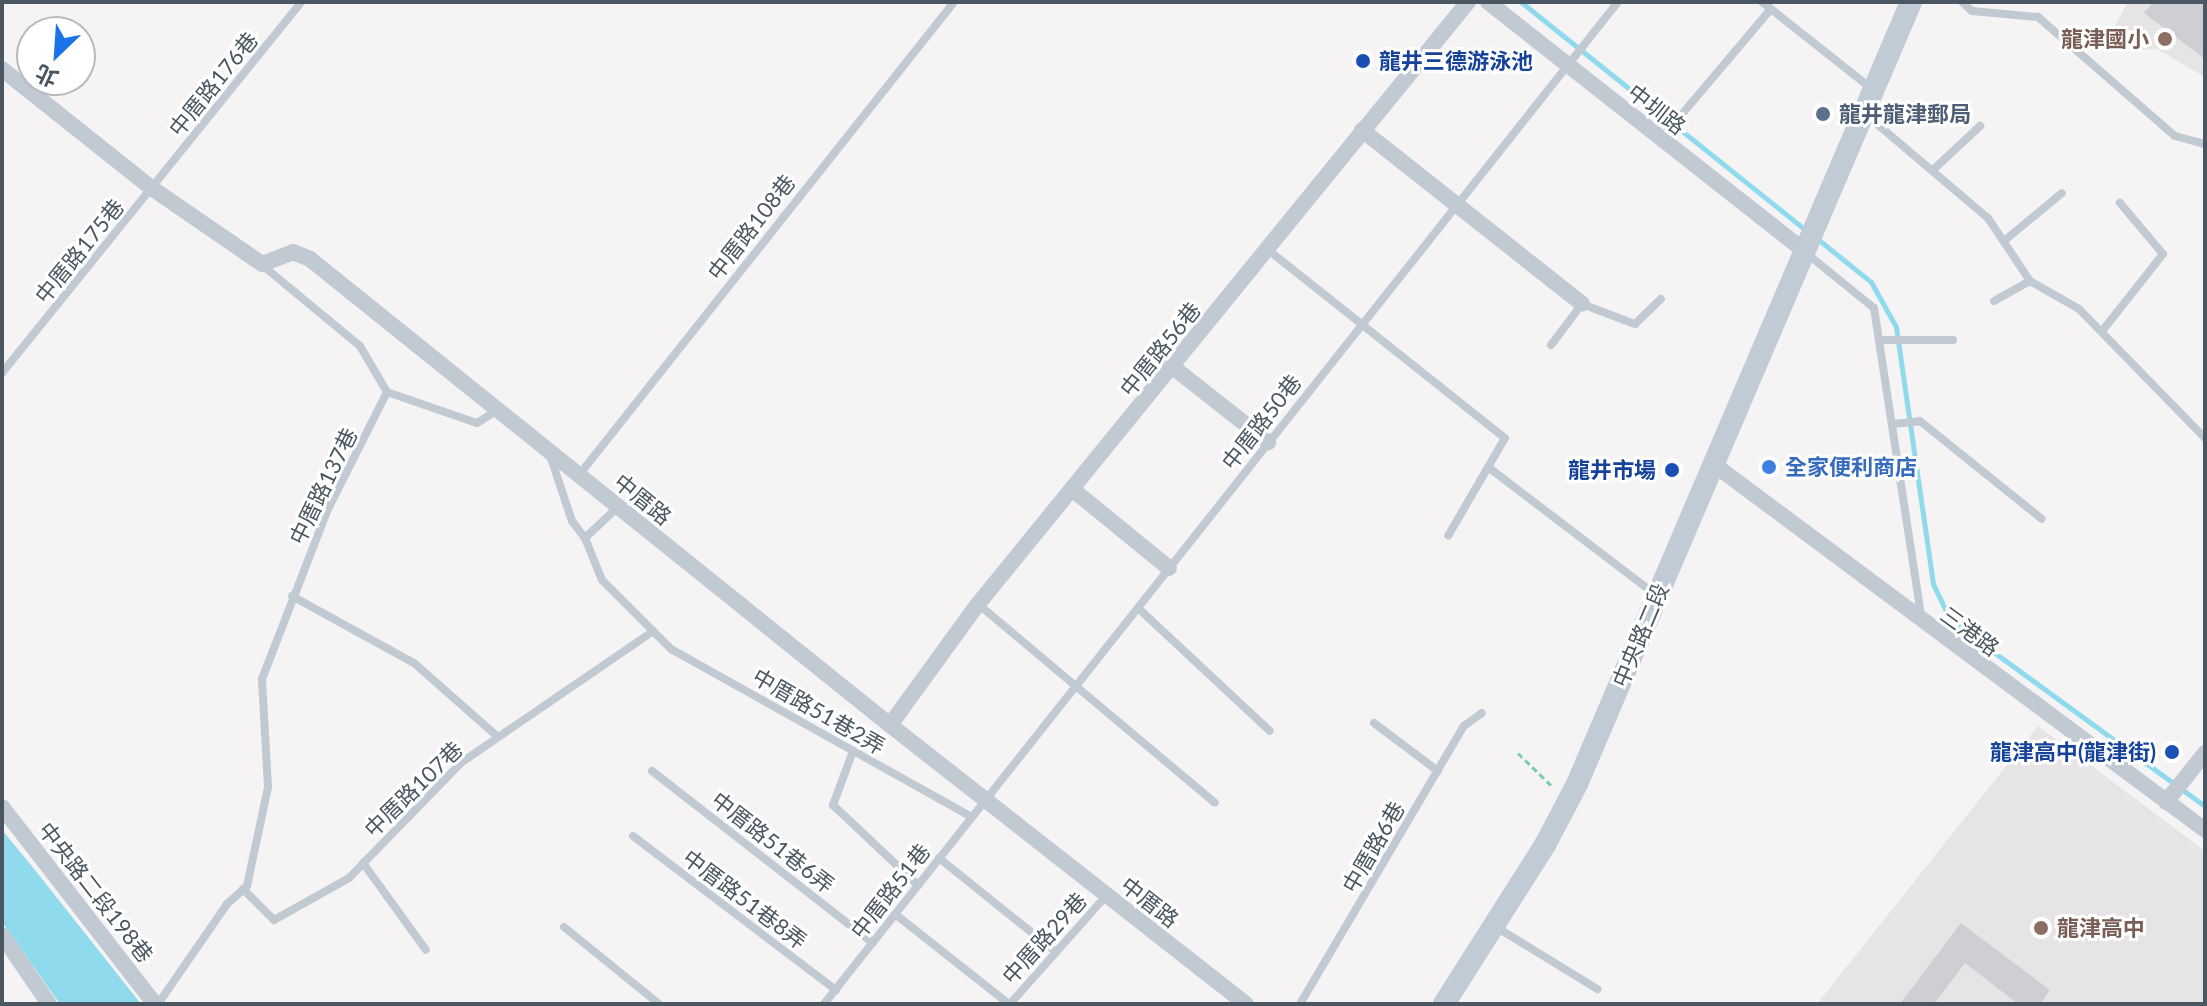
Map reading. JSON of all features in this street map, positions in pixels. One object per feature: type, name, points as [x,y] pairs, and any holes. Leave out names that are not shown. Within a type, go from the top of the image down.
[{"type":"street","name":"中厝路56巷","points":[[890,725],[978,604],[1174,368],[1362,130],[1468,2]]},
{"type":"street","name":"中圳路","points":[[1488,2],[1802,249]]},
{"type":"street","name":"中央路二段","points":[[1444,1004],[1495,927],[1568,802],[1802,249],[1911,2]]},
{"type":"street","points":[[2,69],[153,189],[262,264]]},
{"type":"street","points":[[1362,130],[1459,202],[1582,304]]},
{"type":"street","name":"中厝路","points":[[262,264],[293,252],[310,259],[890,725],[1246,1004]]},
{"type":"street","points":[[1174,368],[1268,442]]},
{"type":"street","name":"三港路","points":[[1712,463],[1922,624],[2205,830]]},
{"type":"street","points":[[1072,489],[1169,568]]},
{"type":"street","points":[[2166,802],[2205,753]]},
{"type":"street","name":"中央路二段198巷","points":[[2,807],[156,1004]]},
{"type":"street","points":[[2,935],[49,1004]]},
{"type":"lane","name":"中厝路176巷","points":[[153,189],[301,2]]},
{"type":"lane","name":"中厝路108巷","points":[[578,476],[954,2]]},
{"type":"lane","name":"中厝路50巷","points":[[984,799],[1618,2]]},
{"type":"lane","points":[[1762,2],[1873,90]]},
{"type":"lane","points":[[1962,2],[1972,11],[2038,17],[2175,136],[2205,144]]},
{"type":"lane","points":[[1661,140],[1771,9]]},
{"type":"lane","points":[[1863,112],[1935,168],[1988,218],[2030,281],[2079,309],[2103,330],[2134,371],[2205,438]]},
{"type":"lane","points":[[1935,168],[1980,126]]},
{"type":"lane","name":"中厝路175巷","points":[[2,373],[153,189]]},
{"type":"lane","points":[[2004,241],[2062,193]]},
{"type":"lane","points":[[2103,330],[2163,254],[2120,203]]},
{"type":"lane","points":[[1267,249],[1360,326],[1505,438],[1448,536]]},
{"type":"lane","points":[[1802,249],[1874,308],[1922,624]]},
{"type":"lane","points":[[262,264],[360,346],[387,392],[477,423],[499,409]]},
{"type":"lane","points":[[1994,301],[2030,281]]},
{"type":"lane","points":[[1551,345],[1582,304],[1635,324],[1661,299]]},
{"type":"lane","points":[[1881,340],[1953,340]]},
{"type":"lane","name":"中厝路137巷","points":[[243,889],[268,787],[262,679],[292,596],[387,392]]},
{"type":"lane","points":[[1893,424],[1920,421],[2042,519]]},
{"type":"lane","name":"中厝路51巷2弄","points":[[548,450],[572,521],[585,538],[602,580],[671,649],[971,817]]},
{"type":"lane","points":[[1488,467],[1656,596]]},
{"type":"lane","points":[[585,538],[618,507]]},
{"type":"lane","points":[[292,596],[414,663],[498,737]]},
{"type":"lane","points":[[978,604],[1073,687],[1215,803]]},
{"type":"lane","points":[[1138,608],[1270,731]]},
{"type":"lane","name":"中厝路107巷","points":[[243,889],[274,920],[349,878],[462,762],[653,631]]},
{"type":"lane","name":"中厝路6巷","points":[[1300,1004],[1464,726],[1482,713]]},
{"type":"lane","points":[[1374,723],[1438,771]]},
{"type":"lane","points":[[853,751],[833,805],[918,885]]},
{"type":"lane","name":"中厝路51巷6弄","points":[[652,771],[873,943]]},
{"type":"lane","name":"中厝路51巷","points":[[824,1004],[984,799]]},
{"type":"lane","name":"中厝路51巷8弄","points":[[633,836],[836,990]]},
{"type":"lane","points":[[939,858],[1056,952]]},
{"type":"lane","points":[[363,863],[426,950]]},
{"type":"lane","points":[[156,1004],[227,904],[243,889]]},
{"type":"lane","name":"中厝路29巷","points":[[1009,1004],[1106,896]]},
{"type":"lane","points":[[895,914],[1009,1004]]},
{"type":"lane","points":[[564,927],[659,1004]]},
{"type":"lane","points":[[1495,927],[1597,989]]},
{"type":"path","points":[[1518,753],[1568,802]]},
{"type":"shaded area","name":"龍津國小","points":[[2128,2],[2205,2],[2205,77],[2157,49],[2136,50],[2113,29]]},
{"type":"shaded area","name":"龍津高中","points":[[2038,726],[2205,851],[2205,1004],[1817,1004]]},
{"type":"water","points":[[2,830],[141,1004],[60,1004],[2,922]]},
{"type":"building","points":[[2153,2],[2205,2],[2205,59],[2144,13]]},
{"type":"building","points":[[1961,923],[2050,990],[2040,1004],[2018,1004],[1965,963],[1934,1004],[1900,1004]]},
{"type":"waterway","points":[[1521,2],[1807,231]]},
{"type":"waterway","points":[[1815,237],[1871,282],[1896,327],[1933,584],[1951,621],[2205,806]]},
{"type":"place","name":"龍津國小","points":[[2165,39]]},
{"type":"place","name":"龍井三德游泳池","points":[[1363,61]]},
{"type":"place","name":"龍井龍津郵局","points":[[1823,114]]},
{"type":"place","name":"全家便利商店","points":[[1769,467]]},
{"type":"place","name":"龍井市場","points":[[1672,470]]},
{"type":"place","name":"龍津高中(龍津街)","points":[[2172,752]]},
{"type":"place","name":"龍津高中","points":[[2041,928]]}]
